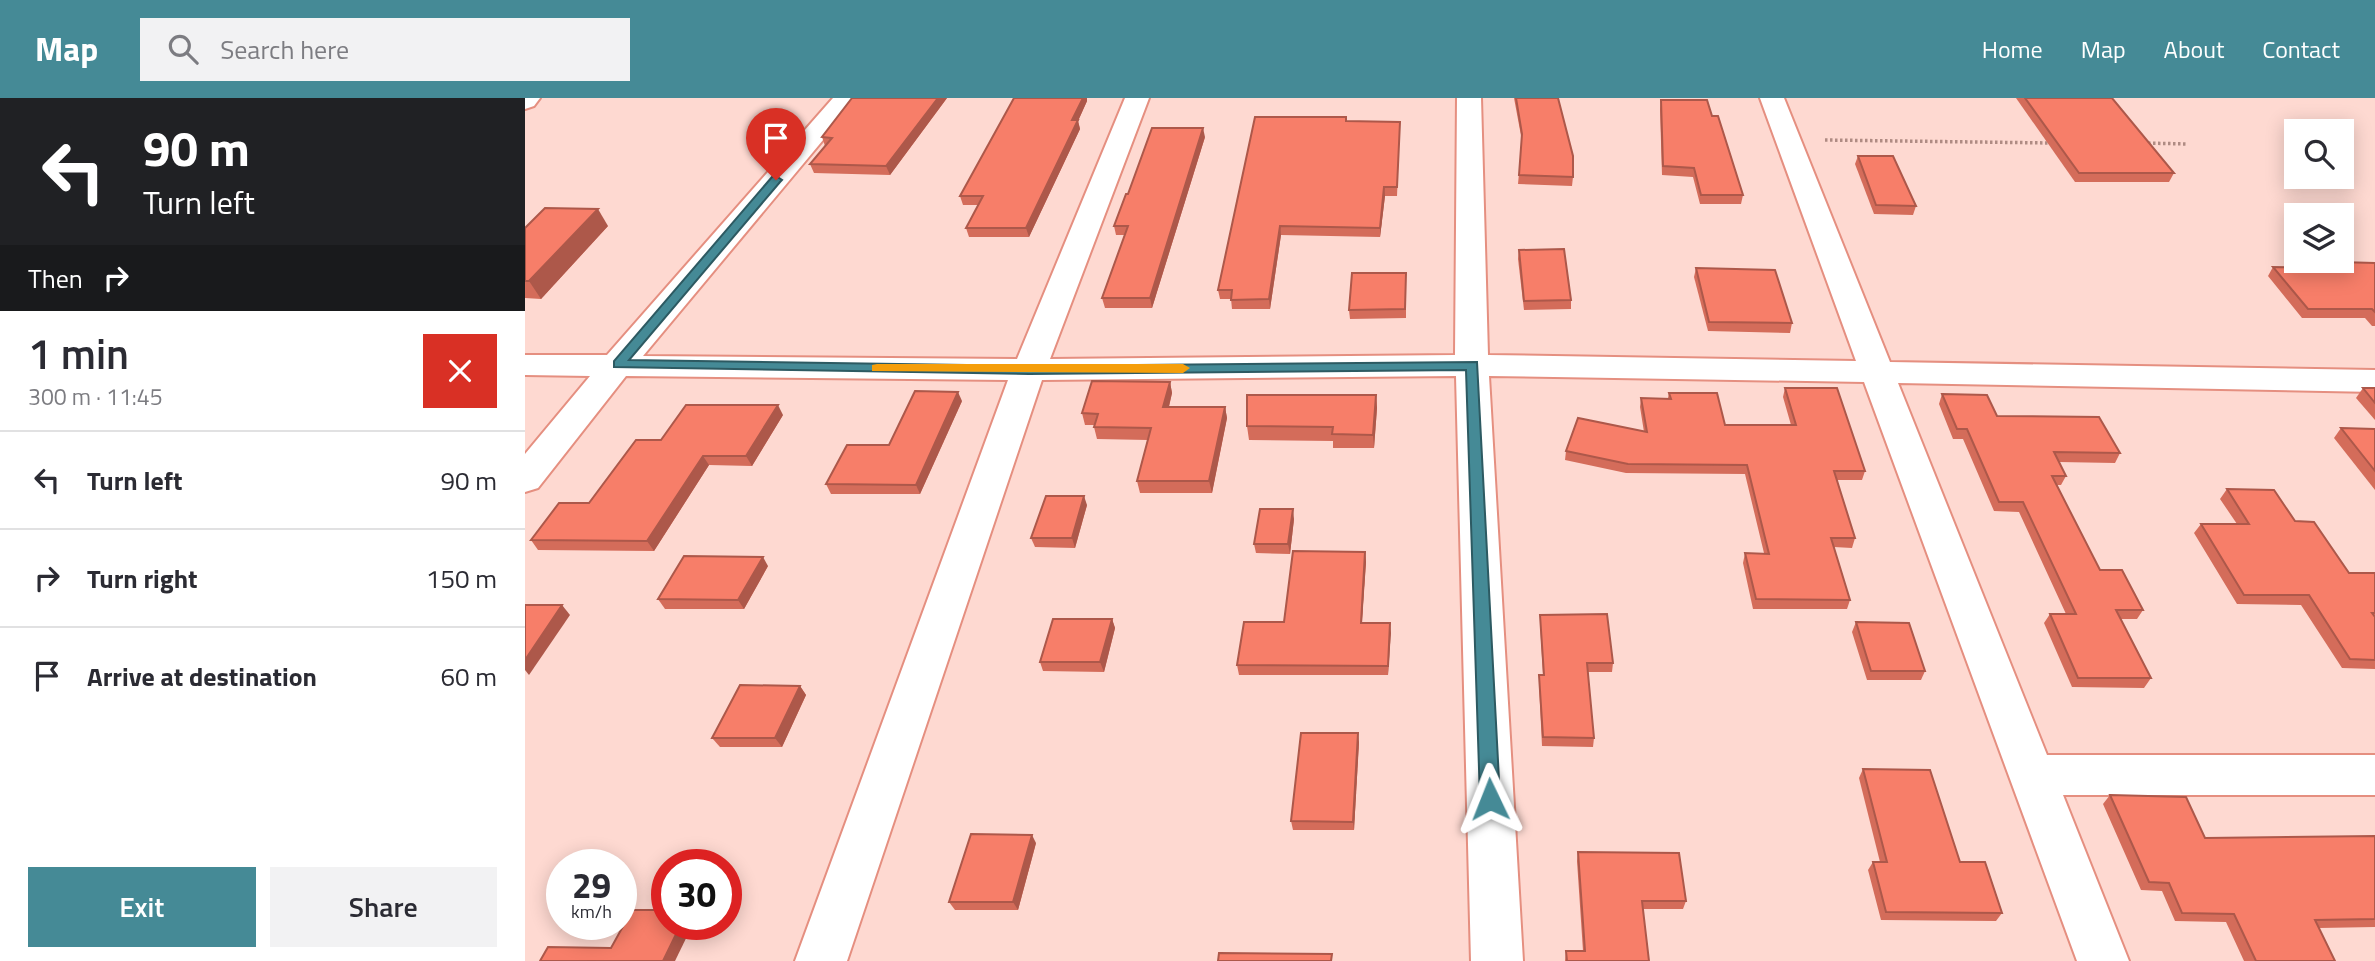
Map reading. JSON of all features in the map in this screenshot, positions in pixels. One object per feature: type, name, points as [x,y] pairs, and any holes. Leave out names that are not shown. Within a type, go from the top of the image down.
[{"type":"street","points":[[525,479],[618,364],[846,98]]},
{"type":"street","points":[[821,961],[1029,370],[1137,98]]},
{"type":"street","points":[[1469,98],[1472,365],[1497,961]]},
{"type":"street","points":[[1772,98],[2103,961]]},
{"type":"street","points":[[525,365],[1029,370],[1472,365],[2375,381]]},
{"type":"street","points":[[2033,775],[2375,775]]},
{"type":"path","points":[[1787,140],[2063,143]]},
{"type":"path","points":[[2133,143],[2188,144]]},
{"type":"building","points":[[852,98],[938,98],[886,166],[810,164],[832,138],[822,137]]},
{"type":"building","points":[[1014,98],[1083,98],[1072,120],[1078,120],[1026,228],[966,228],[983,196],[960,196]]},
{"type":"building","points":[[1516,98],[1558,98],[1573,156],[1573,177],[1519,175],[1522,134]]},
{"type":"building","points":[[2025,98],[2112,98],[2174,173],[2079,173]]},
{"type":"building","points":[[1661,100],[1707,100],[1712,116],[1718,116],[1743,195],[1701,195],[1694,168],[1663,166]]},
{"type":"building","points":[[1255,117],[1346,117],[1346,121],[1400,122],[1397,187],[1384,187],[1380,228],[1280,226],[1269,299],[1231,300],[1232,290],[1218,290]]},
{"type":"building","points":[[1152,128],[1203,128],[1150,298],[1102,298],[1128,226],[1114,226]]},
{"type":"building","points":[[1858,156],[1893,156],[1916,206],[1876,205]]},
{"type":"building","points":[[545,208],[598,209],[529,281],[525,281],[525,228]]},
{"type":"building","points":[[1564,249],[1571,300],[1524,301],[1519,250]]},
{"type":"building","points":[[2354,262],[2375,263],[2375,312],[2372,309],[2308,309],[2273,267],[2284,267],[2284,273],[2354,273]]},
{"type":"building","points":[[1696,268],[1775,270],[1792,323],[1709,322]]},
{"type":"building","points":[[1352,273],[1406,273],[1405,309],[1349,310]]},
{"type":"building","points":[[1092,381],[1170,382],[1163,407],[1225,407],[1209,481],[1137,481],[1151,428],[1094,427],[1098,414],[1082,413]]},
{"type":"building","points":[[1785,388],[1837,388],[1865,471],[1834,471],[1855,538],[1831,538],[1850,600],[1756,599],[1745,553],[1769,554],[1747,465],[1628,464],[1566,451],[1578,418],[1647,432],[1641,398],[1671,399],[1669,393],[1717,393],[1725,425],[1796,425]]},
{"type":"building","points":[[2363,388],[2375,388],[2375,403]]},
{"type":"building","points":[[915,391],[958,392],[916,485],[826,484],[847,445],[889,445]]},
{"type":"building","points":[[1942,394],[1987,395],[1997,416],[2099,417],[2120,453],[2054,452],[2066,476],[2052,476],[2100,570],[2122,570],[2143,610],[2116,610],[2151,678],[2078,678],[2050,614],[2076,614],[2023,502],[1999,502],[1967,429],[1957,429]]},
{"type":"building","points":[[1247,395],[1376,395],[1373,435],[1332,434],[1333,427],[1247,426]]},
{"type":"building","points":[[686,405],[778,405],[746,456],[703,456],[647,541],[531,540],[559,503],[589,503],[636,440],[661,440]]},
{"type":"building","points":[[2341,428],[2375,429],[2375,471]]},
{"type":"building","points":[[2227,489],[2274,490],[2295,521],[2314,522],[2349,573],[2375,573],[2375,613],[2372,613],[2375,617],[2375,660],[2350,659],[2309,595],[2244,595],[2201,524],[2249,524]]},
{"type":"building","points":[[1046,496],[1084,496],[1072,538],[1031,538]]},
{"type":"building","points":[[1260,509],[1293,509],[1288,544],[1254,544]]},
{"type":"building","points":[[1293,551],[1365,552],[1361,623],[1390,623],[1388,666],[1237,665],[1244,622],[1284,622]]},
{"type":"building","points":[[684,556],[763,557],[738,600],[658,599]]},
{"type":"building","points":[[525,605],[562,605],[525,660]]},
{"type":"building","points":[[1607,614],[1613,663],[1587,663],[1594,738],[1543,737],[1539,675],[1544,675],[1540,615]]},
{"type":"building","points":[[1053,619],[1112,619],[1100,662],[1040,662]]},
{"type":"building","points":[[1856,622],[1909,623],[1925,671],[1871,671]]},
{"type":"building","points":[[740,685],[800,686],[775,738],[712,738]]},
{"type":"building","points":[[1301,733],[1358,733],[1353,822],[1291,821]]},
{"type":"building","points":[[1863,769],[1930,770],[1960,862],[1985,862],[2002,913],[1886,912],[1873,862],[1887,862]]},
{"type":"building","points":[[2110,795],[2186,797],[2205,838],[2375,836],[2375,919],[2315,920],[2335,961],[2256,961],[2234,914],[2182,913],[2169,883],[2149,882]]},
{"type":"building","points":[[971,834],[1032,835],[1013,902],[949,902]]},
{"type":"building","points":[[1578,852],[1679,853],[1686,901],[1642,901],[1649,961],[1567,961],[1566,951],[1585,951]]},
{"type":"building","points":[[637,910],[651,910],[651,940],[673,940],[663,961],[540,961],[548,947],[611,948],[615,940],[637,940]]},
{"type":"building","points":[[1219,953],[1332,954],[1331,961],[1218,961]]},
{"type":"slow traffic","points":[[877,368],[1183,368]]},
{"type":"route","points":[[776,180],[618,364],[1029,370],[1472,365],[1490,799]]}]
